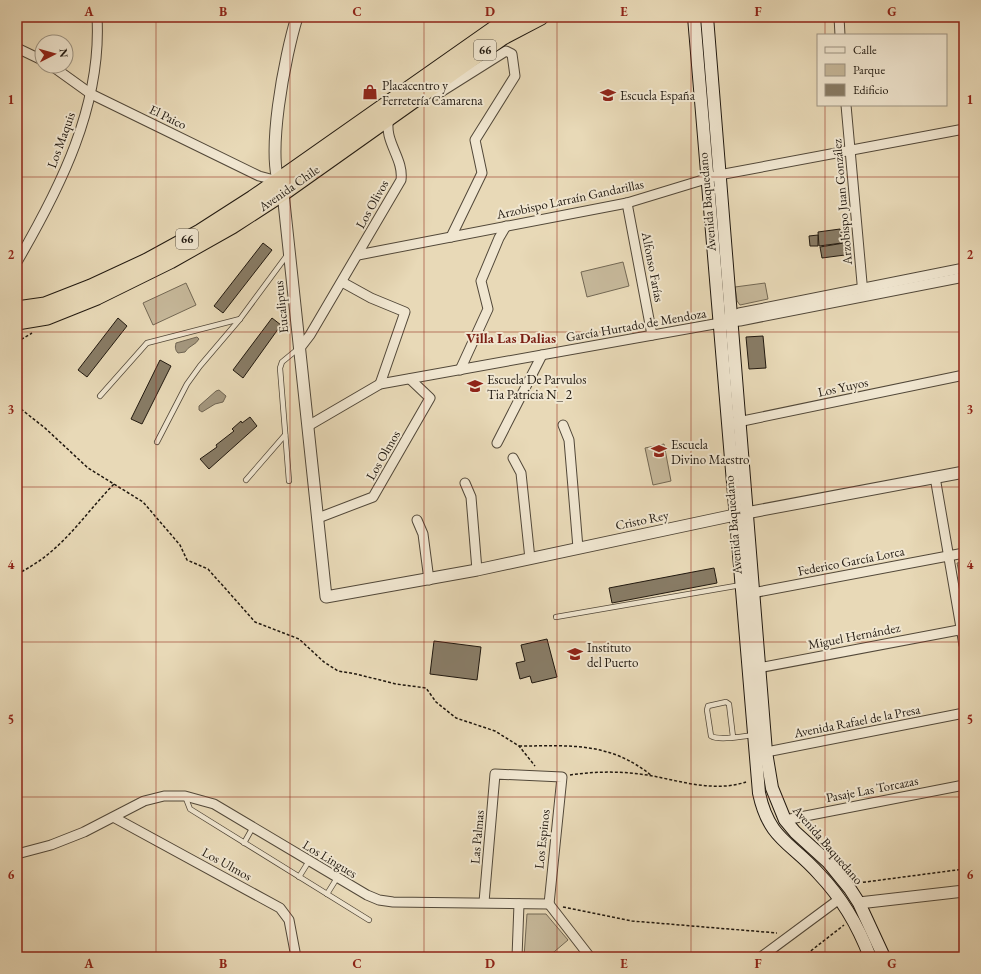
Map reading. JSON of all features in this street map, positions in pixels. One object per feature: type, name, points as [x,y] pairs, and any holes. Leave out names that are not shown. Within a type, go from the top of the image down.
[{"type":"highway","name":"Avenida Chile","points":[[17,322],[48,317],[134,280],[205,242],[511,17]]},
{"type":"highway","name":"Avenida Chile","points":[[17,309],[45,305],[91,288],[147,261],[280,187],[389,118],[502,37],[542,17]]},
{"type":"main road","name":"Avenida Baquedano","points":[[694,17],[713,176],[727,320],[745,591],[754,669],[761,753],[758,778],[761,804],[770,824],[782,840],[820,874],[851,919],[870,957]]},
{"type":"main road","name":"Avenida Baquedano","points":[[706,17],[713,176]]},
{"type":"main road","name":"Avenida Baquedano","points":[[754,669],[754,735],[772,788],[785,820],[795,832],[828,862],[847,884],[859,903],[884,957]]},
{"type":"street","name":"Los Maquis","points":[[18,260],[38,227],[61,180],[77,138],[91,94],[97,56],[97,17]]},
{"type":"street","name":"Eucaliptus","points":[[297,17],[286,58],[278,107],[276,150],[300,348],[326,597]]},
{"type":"street","points":[[838,17],[840,34]]},
{"type":"street","points":[[17,48],[34,56]]},
{"type":"street","points":[[432,88],[436,95],[506,52],[512,54],[515,76],[475,140],[482,173],[451,237]]},
{"type":"street","name":"El Paico","points":[[63,74],[91,94],[280,187]]},
{"type":"street","name":"Arzobispo Juan González","points":[[846,106],[863,293]]},
{"type":"street","name":"Los Olivos","points":[[358,255],[401,180],[402,171],[387,131],[389,118]]},
{"type":"street","name":"Arzobispo Larraín Gandarillas","points":[[358,255],[628,203],[713,176],[964,129]]},
{"type":"street","name":"Alfonso Farías","points":[[628,203],[652,335]]},
{"type":"street","points":[[460,370],[488,309],[481,281],[499,238],[506,226]]},
{"type":"street","points":[[300,348],[310,335],[358,255]]},
{"type":"street","name":"García Hurtado de Mendoza","points":[[863,293],[964,268]]},
{"type":"street","name":"García Hurtado de Mendoza","points":[[308,426],[380,384],[652,335],[863,293],[964,277]]},
{"type":"street","points":[[342,282],[371,298],[405,312],[380,384]]},
{"type":"street","points":[[497,443],[542,355]]},
{"type":"street","name":"Los Yuyos","points":[[733,423],[964,375]]},
{"type":"street","name":"Los Olmos","points":[[318,518],[373,497],[430,398],[410,379]]},
{"type":"street","points":[[563,424],[569,440],[578,548]]},
{"type":"street","points":[[513,458],[521,473],[530,559]]},
{"type":"street","name":"Cristo Rey","points":[[326,597],[429,580],[741,515],[964,472]]},
{"type":"street","points":[[935,477],[948,556],[963,629],[964,645]]},
{"type":"street","points":[[464,483],[471,497],[477,570]]},
{"type":"street","points":[[417,520],[423,534],[429,580]]},
{"type":"street","name":"Federico García Lorca","points":[[745,591],[964,553]]},
{"type":"street","name":"Miguel Hernández","points":[[754,669],[963,629]]},
{"type":"street","name":"Avenida Rafael de la Presa","points":[[761,753],[964,713]]},
{"type":"street","name":"Las Palmas","points":[[484,902],[495,774],[542,776]]},
{"type":"street","points":[[542,776],[562,777]]},
{"type":"street","name":"Los Espinos","points":[[549,904],[562,777]]},
{"type":"street","name":"Pasaje Las Torcazas","points":[[785,820],[964,784]]},
{"type":"street","name":"Los Lingues","points":[[17,854],[67,839],[115,818],[124,811],[144,801],[164,796],[185,796],[214,804],[337,878],[367,895],[386,902],[484,902],[549,904]]},
{"type":"street","name":"Los Ulmos","points":[[115,818],[280,908],[288,920],[296,957]]},
{"type":"street","points":[[859,903],[964,891]]},
{"type":"street","points":[[761,957],[790,934],[838,900]]},
{"type":"street","points":[[517,957],[519,904]]},
{"type":"street","points":[[549,904],[590,957]]},
{"type":"lane","points":[[21,17],[40,19]]},
{"type":"lane","points":[[157,442],[187,384],[200,366],[240,319],[289,252]]},
{"type":"lane","points":[[100,396],[146,343],[240,319]]},
{"type":"lane","points":[[289,481],[280,368],[282,362],[300,348]]},
{"type":"lane","points":[[246,480],[285,435]]},
{"type":"lane","points":[[556,617],[745,591]]},
{"type":"lane","points":[[733,737],[729,704],[726,702],[708,706],[707,710],[711,736],[715,738],[733,737],[754,735]]},
{"type":"lane","points":[[185,796],[190,810],[369,920]]},
{"type":"lane","points":[[244,843],[253,828]]},
{"type":"lane","points":[[299,877],[309,861]]},
{"type":"lane","points":[[327,894],[337,878]]},
{"type":"path","points":[[17,406],[45,428],[84,465],[144,502],[180,545],[187,560],[208,569],[255,622],[299,639],[324,662],[338,671],[396,684],[426,688],[436,702],[456,718],[495,731],[519,746],[542,776]]},
{"type":"path","points":[[17,574],[37,563],[62,543],[114,484]]},
{"type":"path","points":[[519,746],[584,746],[598,748],[622,756],[652,776]]},
{"type":"path","points":[[562,777],[599,772],[652,776],[698,785],[722,787],[742,784],[758,778]]},
{"type":"path","points":[[847,884],[964,869]]},
{"type":"path","points":[[549,904],[632,921],[790,934]]},
{"type":"path","points":[[803,957],[851,919]]},
{"type":"green space","points":[[623,262],[629,286],[587,297],[581,272]]},
{"type":"green space","points":[[186,283],[196,305],[153,325],[143,303]]},
{"type":"green space","points":[[765,283],[768,299],[740,305],[737,301],[735,287]]},
{"type":"green space","points":[[664,444],[671,481],[653,485],[645,448]]},
{"type":"green space","points":[[964,562],[964,587],[962,587],[957,563]]},
{"type":"green space","points":[[527,914],[546,914],[568,940],[548,957],[524,957]]},
{"type":"shaded area","points":[[197,337],[199,339],[198,341],[185,352],[177,352],[176,343]]},
{"type":"shaded area","points":[[219,390],[226,396],[223,402],[215,404],[202,412],[199,410],[199,406]]},
{"type":"building","points":[[840,229],[842,243],[819,246],[818,232]]},
{"type":"building","points":[[818,235],[818,246],[810,246],[809,236]]},
{"type":"building","points":[[263,243],[272,250],[223,313],[214,306]]},
{"type":"building","points":[[844,243],[845,255],[822,258],[820,247]]},
{"type":"building","points":[[118,318],[127,326],[87,377],[78,370]]},
{"type":"building","points":[[272,318],[281,325],[243,378],[233,370]]},
{"type":"building","points":[[763,336],[766,368],[749,369],[746,337]]},
{"type":"building","points":[[160,360],[171,366],[142,424],[131,419]]},
{"type":"building","points":[[250,417],[257,426],[209,469],[200,459],[217,447],[216,445],[234,431],[232,429],[241,421],[242,423]]},
{"type":"building","points":[[714,568],[717,583],[612,603],[609,588]]},
{"type":"building","points":[[547,639],[557,677],[532,683],[530,676],[520,679],[516,663],[525,661],[521,645]]},
{"type":"building","points":[[434,641],[481,647],[477,680],[430,674]]},
{"type":"place","name":"Placacentro y Ferretería Camarena","points":[[370,92]]},
{"type":"place","name":"Escuela España","points":[[608,95]]},
{"type":"place","name":"Escuela De Parvulos Tia Patricia N_ 2","points":[[475,386]]},
{"type":"place","name":"Escuela Divino Maestro","points":[[659,451]]},
{"type":"place","name":"Instituto del Puerto","points":[[575,654]]},
{"type":"district","name":"Villa Las Dalias","points":[[511,338]]}]
